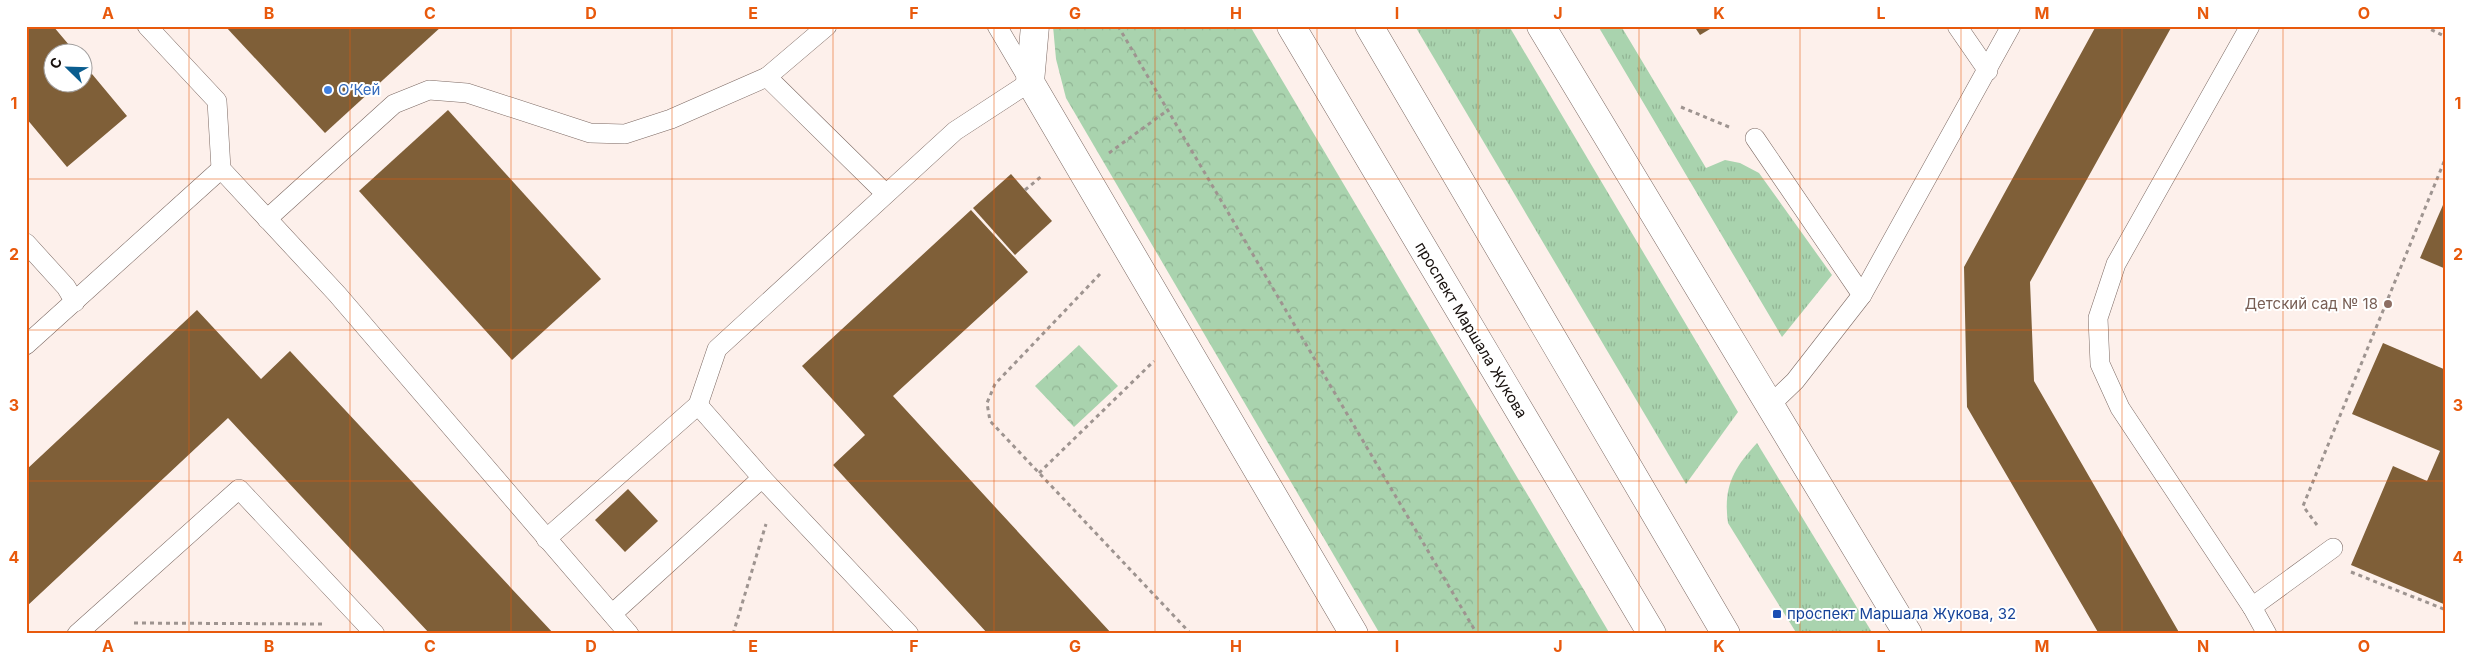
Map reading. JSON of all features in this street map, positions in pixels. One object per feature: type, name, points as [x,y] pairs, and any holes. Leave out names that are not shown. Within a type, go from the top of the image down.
[{"type":"street","points":[[1035,26],[1030,82],[1354,634]]},
{"type":"street","name":"проспект Маршала Жукова","points":[[1291,26],[1652,634]]},
{"type":"street","points":[[1369,26],[1726,634]]},
{"type":"street","points":[[1541,26],[1771,404],[1908,634]]},
{"type":"lane","points":[[147,26],[217,101],[221,169],[337,294],[629,634]]},
{"type":"lane","points":[[267,219],[394,104],[429,90],[467,93],[590,133],[625,134],[671,120],[767,77],[828,26]]},
{"type":"lane","points":[[546,539],[698,405],[716,349],[955,131],[1030,82],[996,26]]},
{"type":"lane","points":[[1957,26],[1988,71]]},
{"type":"lane","points":[[1771,404],[1795,380],[1862,295],[1988,71],[2011,26]]},
{"type":"lane","points":[[2250,26],[2116,264],[2098,318],[2100,364],[2120,408],[2252,607],[2267,634]]},
{"type":"lane","points":[[767,77],[885,193]]},
{"type":"lane","points":[[1755,138],[1862,295]]},
{"type":"lane","points":[[26,345],[221,169]]},
{"type":"lane","points":[[26,243],[66,287],[75,302]]},
{"type":"lane","points":[[698,405],[762,478],[909,634]]},
{"type":"lane","points":[[612,614],[762,478]]},
{"type":"lane","points":[[82,628],[240,489],[370,629]]},
{"type":"lane","points":[[2252,607],[2333,548]]},
{"type":"path","points":[[1118,26],[1477,634]]},
{"type":"path","points":[[2424,26],[2446,37]]},
{"type":"path","points":[[1681,107],[1755,138]]},
{"type":"path","points":[[1106,155],[1168,110]]},
{"type":"path","points":[[2446,156],[2303,506],[2349,571],[2446,610]]},
{"type":"path","points":[[1025,190],[1043,175]]},
{"type":"path","points":[[1100,274],[995,384],[987,403],[990,422],[1191,634]]},
{"type":"path","points":[[1039,473],[1154,361]]},
{"type":"path","points":[[732,634],[776,492]]},
{"type":"path","points":[[82,628],[370,629]]},
{"type":"green space","points":[[1053,26],[1250,26],[1610,634],[1380,634],[1066,98],[1056,59]]},
{"type":"green space","points":[[1415,26],[1509,26],[1738,412],[1686,484]]},
{"type":"green space","points":[[1598,26],[1621,26],[1706,168],[1725,160],[1740,163],[1759,173],[1832,275],[1782,337]]},
{"type":"green space","points":[[1079,345],[1118,386],[1074,427],[1035,386]]},
{"type":"green space","points":[[1757,443],[1873,634],[1797,634],[1728,523],[1727,499],[1732,479],[1742,461]]},
{"type":"building","points":[[26,26],[53,26],[67,42],[42,42],[42,92],[92,92],[92,74],[127,116],[67,167],[26,118]]},
{"type":"building","name":"О’Кей","points":[[225,26],[442,26],[325,133]]},
{"type":"building","points":[[1694,26],[1715,26],[1700,35]]},
{"type":"building","points":[[2096,26],[2172,26],[2030,282],[2034,381],[2180,634],[2099,634],[1967,407],[1964,267]]},
{"type":"building","points":[[448,110],[601,279],[512,360],[359,191]]},
{"type":"building","points":[[1011,174],[1052,221],[1015,255],[973,208]]},
{"type":"building","points":[[2446,198],[2446,269],[2420,258]]},
{"type":"building","points":[[971,210],[1028,272],[893,396],[1112,634],[988,634],[833,465],[865,435],[802,366]]},
{"type":"building","points":[[197,310],[261,379],[290,351],[554,634],[430,634],[228,418],[26,607],[26,470]]},
{"type":"building","points":[[2383,343],[2446,370],[2446,605],[2351,565],[2393,466],[2427,481],[2440,451],[2352,414]]},
{"type":"building","points":[[628,489],[658,521],[625,552],[595,520]]},
{"type":"place","name":"О’Кей","points":[[328,90]]},
{"type":"place","name":"Детский сад № 18","points":[[2388,304]]},
{"type":"place","name":"проспект Маршала Жукова, 32","points":[[1777,614]]}]
